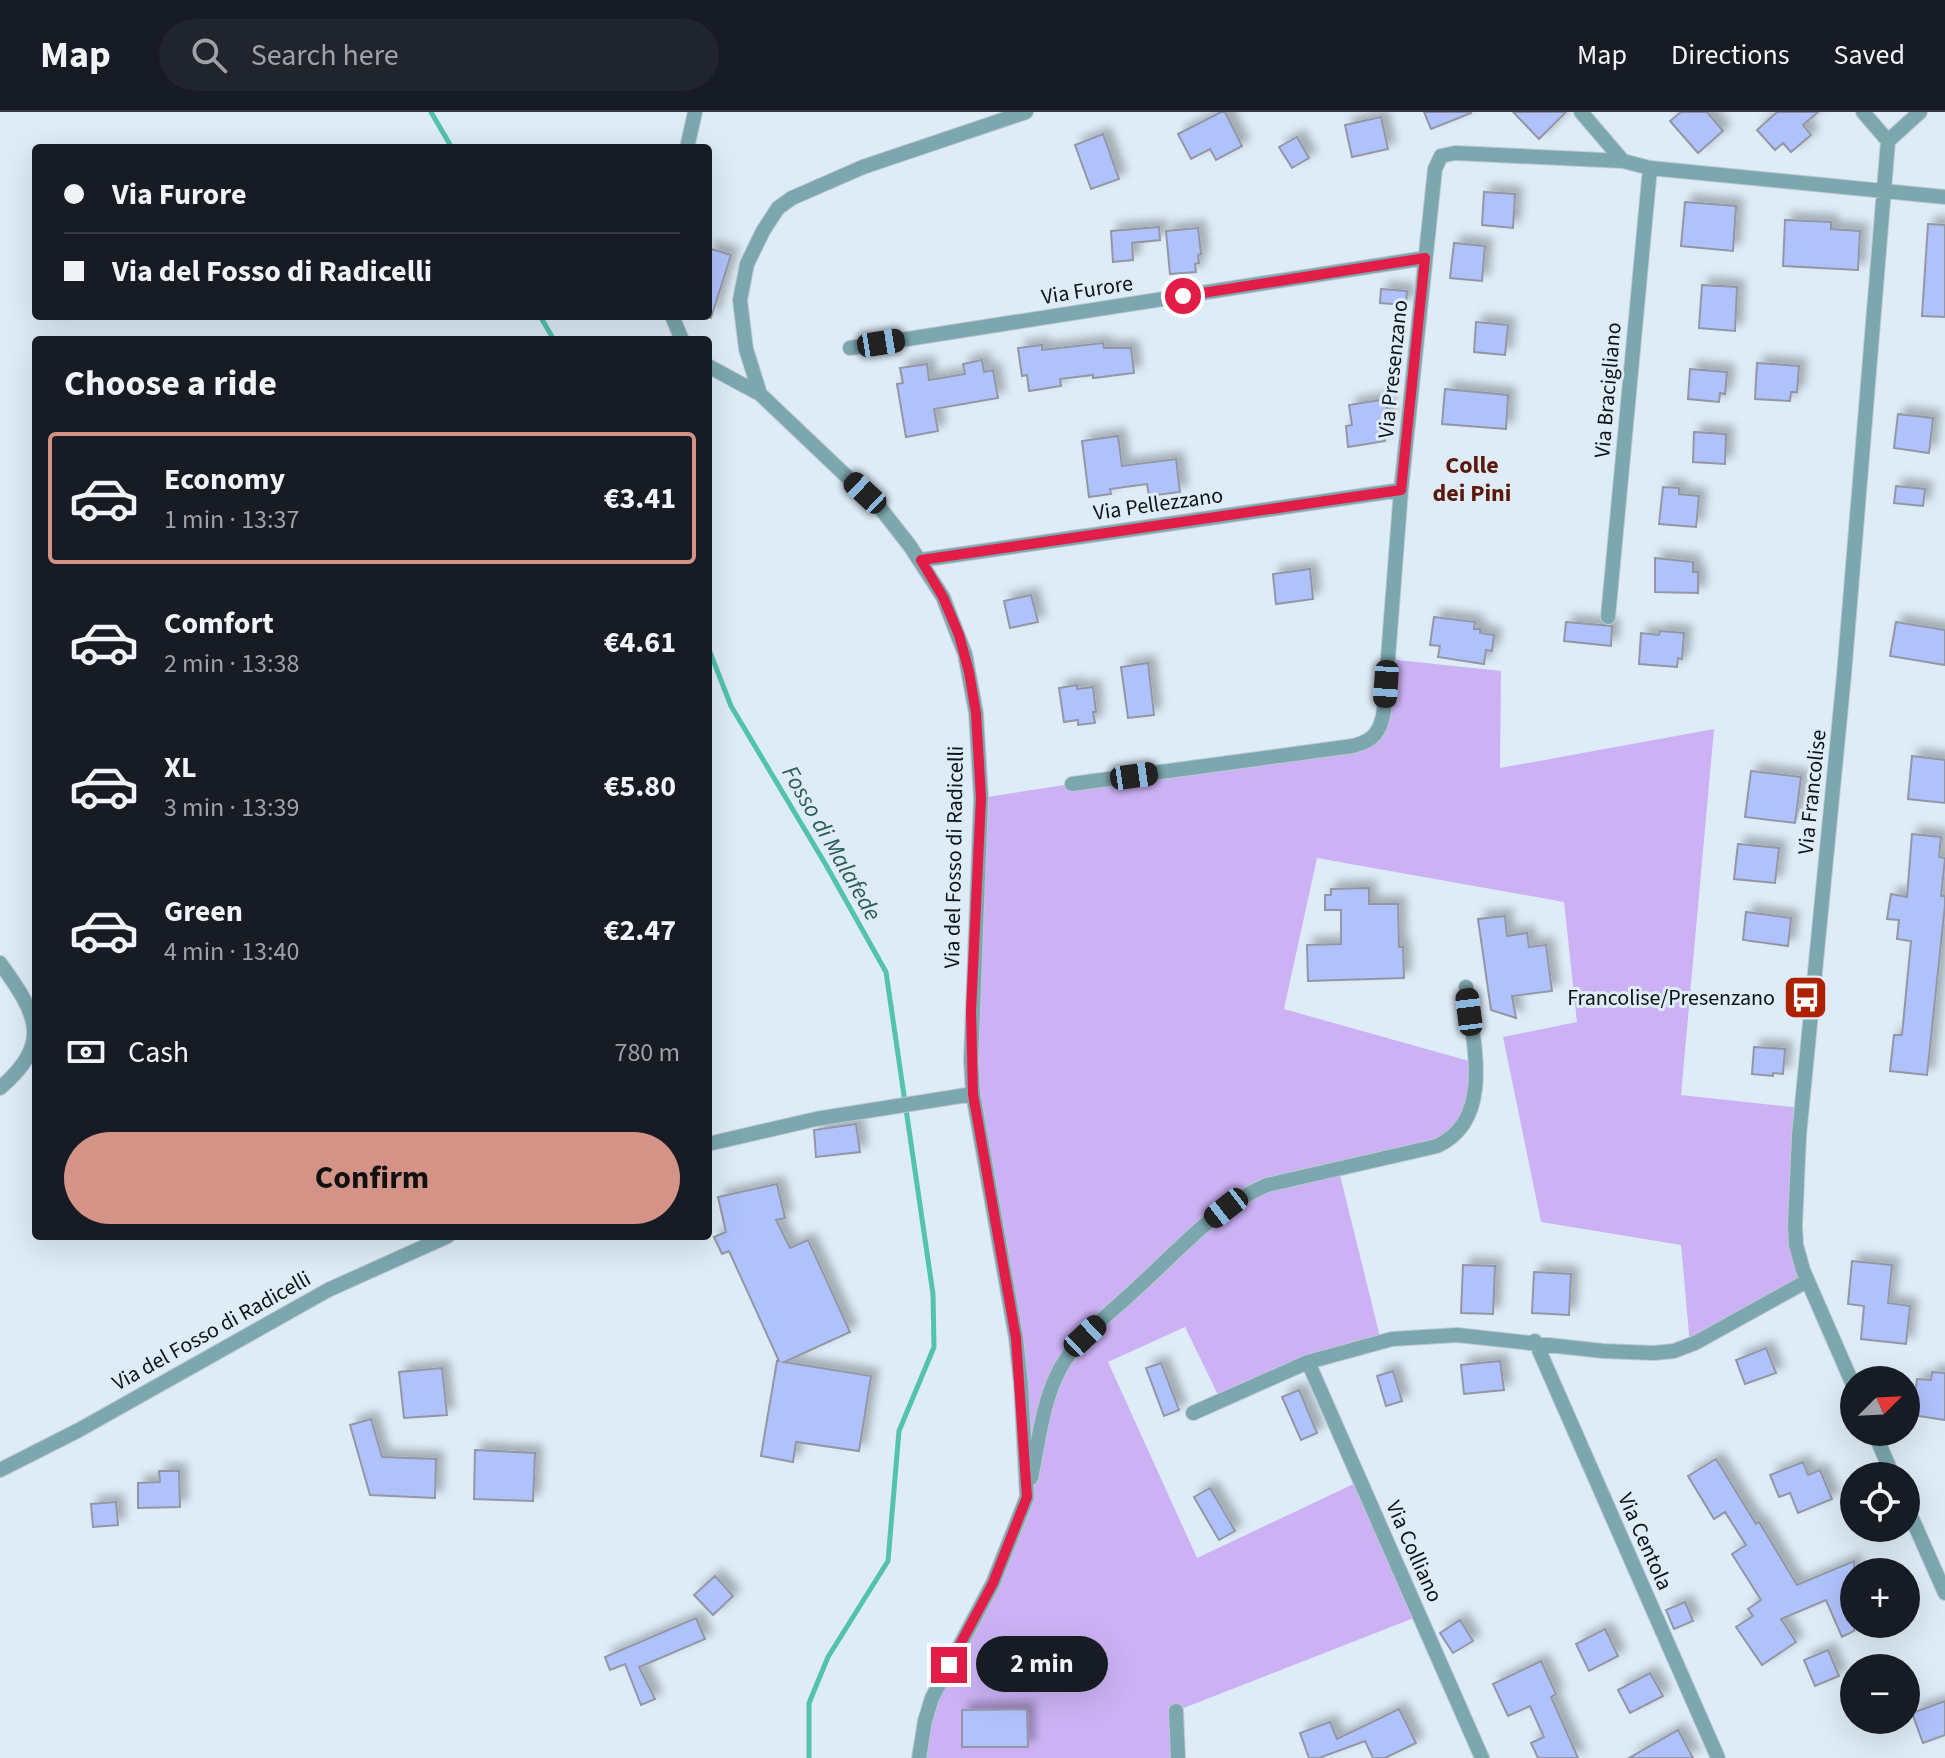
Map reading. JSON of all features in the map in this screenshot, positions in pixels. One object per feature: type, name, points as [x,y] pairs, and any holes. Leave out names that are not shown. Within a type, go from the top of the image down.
[{"type":"street","points":[[688,144],[695,112]]},
{"type":"street","points":[[760,394],[743,333],[740,292],[749,260],[778,208],[800,193],[840,175],[1026,112]]},
{"type":"street","points":[[1581,112],[1623,161]]},
{"type":"street","points":[[1863,112],[1888,141],[1920,112]]},
{"type":"street","name":"Via Francolise","points":[[1845,1366],[1807,1281],[1795,1238],[1799,1136],[1843,691],[1888,141]]},
{"type":"street","name":"Via Presenzano","points":[[1072,784],[1353,746],[1373,737],[1379,730],[1384,710],[1401,490],[1425,258],[1435,169],[1441,156],[1455,153],[1623,161],[1650,168],[1945,197]]},
{"type":"street","name":"Via Bracigliano","points":[[1608,617],[1650,168]]},
{"type":"street","name":"Via Furore","points":[[850,348],[1425,258]]},
{"type":"street","name":"Via del Fosso di Radicelli","points":[[712,368],[760,394],[881,509],[921,560],[943,597],[959,635],[976,713],[981,798],[971,1011],[973,1094],[1016,1338],[1027,1497],[993,1583],[932,1698],[919,1758]]},
{"type":"street","name":"Via Pellezzano","points":[[921,560],[1401,490]]},
{"type":"street","points":[[0,963],[29,1006],[32,1019]]},
{"type":"street","points":[[1027,1497],[1056,1375],[1085,1336],[1212,1219],[1250,1192],[1267,1185],[1437,1146],[1457,1135],[1469,1113],[1476,1088],[1476,1063],[1466,987]]},
{"type":"street","points":[[0,1088],[27,1061],[32,1045]]},
{"type":"street","points":[[712,1143],[816,1119],[973,1094]]},
{"type":"street","name":"Via del Fosso di Radicelli","points":[[0,1470],[79,1430],[328,1290],[439,1240]]},
{"type":"street","points":[[1193,1413],[1308,1362],[1381,1341],[1418,1335],[1535,1341],[1603,1351],[1674,1351],[1695,1343],[1807,1281]]},
{"type":"street","name":"Via Centola","points":[[1535,1341],[1718,1758]]},
{"type":"street","name":"Via Colliano","points":[[1308,1362],[1482,1758]]},
{"type":"street","points":[[1920,1537],[1945,1593]]},
{"type":"street","points":[[1176,1711],[1178,1758]]},
{"type":"shaded area","points":[[1388,659],[1501,671],[1500,768],[1714,729],[1681,1095],[1802,1108],[1795,1238],[1807,1281],[1690,1345],[1681,1245],[1541,1222],[1503,1037],[1577,1022],[1564,902],[1317,858],[1284,1009],[1476,1063],[1473,1101],[1437,1146],[1338,1167],[1381,1341],[1221,1401],[1185,1327],[1108,1362],[1197,1558],[1360,1481],[1419,1616],[1176,1711],[1178,1758],[919,1758],[922,1733],[1026,1497],[1020,1374],[973,1094],[981,798],[1373,737]]},
{"type":"building","points":[[1225,112],[1242,146],[1216,160],[1210,149],[1191,159],[1178,134]]},
{"type":"building","points":[[1424,112],[1471,112],[1471,113],[1431,129]]},
{"type":"building","points":[[1513,112],[1566,112],[1539,139]]},
{"type":"building","points":[[1681,112],[1707,112],[1723,131],[1698,153],[1670,121]]},
{"type":"building","points":[[1777,112],[1818,112],[1803,125],[1811,135],[1791,152],[1783,143],[1775,150],[1757,130]]},
{"type":"building","points":[[1381,117],[1388,149],[1352,157],[1345,125]]},
{"type":"building","points":[[1103,134],[1119,179],[1091,189],[1075,145]]},
{"type":"building","points":[[1297,137],[1309,158],[1292,168],[1279,147]]},
{"type":"building","points":[[1484,192],[1515,194],[1513,228],[1482,225]]},
{"type":"building","points":[[1685,202],[1736,206],[1733,251],[1681,246]]},
{"type":"building","points":[[1785,220],[1831,222],[1831,229],[1860,231],[1858,270],[1783,266]]},
{"type":"building","points":[[1928,224],[1945,225],[1945,317],[1922,316]]},
{"type":"building","points":[[1159,227],[1160,240],[1132,243],[1133,260],[1113,262],[1111,231]]},
{"type":"building","points":[[1198,228],[1201,254],[1198,255],[1199,263],[1195,264],[1196,272],[1170,274],[1166,231]]},
{"type":"building","points":[[1454,243],[1485,246],[1482,281],[1450,278]]},
{"type":"building","points":[[712,249],[731,255],[712,315]]},
{"type":"building","points":[[1702,285],[1737,287],[1735,331],[1699,328]]},
{"type":"building","points":[[1381,289],[1407,291],[1406,305],[1380,303]]},
{"type":"building","points":[[1476,322],[1508,325],[1505,355],[1474,352]]},
{"type":"building","points":[[1103,343],[1104,348],[1131,348],[1134,373],[1060,379],[1061,386],[1029,391],[1027,375],[1022,376],[1018,348],[1042,345],[1042,350]]},
{"type":"building","points":[[982,360],[984,372],[993,370],[998,398],[934,409],[938,431],[906,437],[897,384],[903,383],[900,368],[927,364],[929,380],[965,374],[963,364]]},
{"type":"building","points":[[1757,363],[1799,366],[1797,392],[1791,392],[1790,401],[1755,399]]},
{"type":"building","points":[[1690,369],[1727,372],[1725,394],[1720,393],[1719,402],[1688,399]]},
{"type":"building","points":[[1445,389],[1508,395],[1506,429],[1442,424]]},
{"type":"building","points":[[1386,399],[1389,422],[1382,423],[1385,441],[1348,447],[1346,426],[1352,425],[1349,405]]},
{"type":"building","points":[[1898,414],[1933,418],[1929,453],[1894,448]]},
{"type":"building","points":[[1694,432],[1726,434],[1725,464],[1693,462]]},
{"type":"building","points":[[1118,436],[1122,466],[1176,459],[1180,492],[1149,496],[1147,484],[1110,489],[1111,494],[1089,497],[1082,441]]},
{"type":"building","points":[[1896,486],[1925,489],[1923,506],[1894,503]]},
{"type":"building","points":[[1663,487],[1679,488],[1679,494],[1699,496],[1696,527],[1659,524]]},
{"type":"building","points":[[1655,558],[1693,562],[1693,572],[1698,572],[1698,593],[1655,592]]},
{"type":"building","points":[[1310,569],[1313,599],[1276,604],[1273,574]]},
{"type":"building","points":[[1031,595],[1038,622],[1010,628],[1004,601]]},
{"type":"building","points":[[1434,617],[1475,622],[1474,629],[1494,635],[1492,651],[1486,650],[1484,664],[1438,657],[1440,646],[1430,645]]},
{"type":"building","points":[[1566,622],[1612,626],[1611,646],[1564,641]]},
{"type":"building","points":[[1896,622],[1945,630],[1945,665],[1890,656]]},
{"type":"building","points":[[1660,631],[1684,633],[1682,659],[1678,658],[1677,667],[1639,664],[1641,633],[1659,635]]},
{"type":"building","points":[[1148,663],[1154,715],[1128,718],[1121,667]]},
{"type":"building","points":[[1077,685],[1077,689],[1093,687],[1095,723],[1078,725],[1078,720],[1064,722],[1059,688]]},
{"type":"building","points":[[1912,756],[1945,760],[1945,803],[1908,799]]},
{"type":"building","points":[[1751,771],[1801,777],[1795,823],[1745,817]]},
{"type":"building","points":[[1912,834],[1941,837],[1939,857],[1945,858],[1941,896],[1945,896],[1945,905],[1927,1075],[1890,1071],[1894,1035],[1902,1035],[1911,941],[1897,939],[1899,920],[1887,919],[1891,894],[1907,897]]},
{"type":"building","points":[[1738,844],[1779,848],[1775,883],[1734,879]]},
{"type":"building","points":[[1369,888],[1369,904],[1398,904],[1399,947],[1403,947],[1404,978],[1308,981],[1307,945],[1341,944],[1341,910],[1325,910],[1325,895],[1331,895],[1331,889]]},
{"type":"building","points":[[1746,912],[1791,918],[1788,946],[1743,940]]},
{"type":"building","points":[[1505,916],[1507,936],[1527,933],[1529,947],[1546,945],[1552,991],[1512,996],[1516,1018],[1491,1010],[1478,919]]},
{"type":"building","points":[[1754,1047],[1785,1049],[1783,1074],[1752,1074]]},
{"type":"building","points":[[856,1124],[860,1152],[816,1157],[814,1130]]},
{"type":"building","points":[[777,1184],[785,1218],[776,1220],[790,1248],[808,1240],[850,1332],[784,1362],[871,1376],[859,1451],[796,1442],[793,1462],[761,1456],[779,1361],[729,1251],[722,1254],[714,1237],[726,1232],[718,1197]]},
{"type":"building","points":[[1852,1261],[1892,1265],[1888,1303],[1910,1306],[1906,1344],[1861,1339],[1864,1306],[1848,1304]]},
{"type":"building","points":[[1463,1265],[1495,1266],[1493,1314],[1461,1313]]},
{"type":"building","points":[[1534,1272],[1571,1274],[1569,1315],[1532,1313]]},
{"type":"building","points":[[1766,1348],[1776,1373],[1745,1384],[1736,1360]]},
{"type":"building","points":[[1500,1361],[1504,1390],[1464,1394],[1461,1365]]},
{"type":"building","points":[[1161,1363],[1179,1410],[1164,1416],[1146,1368]]},
{"type":"building","points":[[442,1368],[447,1415],[404,1418],[399,1372]]},
{"type":"building","points":[[1393,1371],[1402,1401],[1386,1406],[1377,1376]]},
{"type":"building","points":[[1932,1372],[1945,1373],[1945,1420],[1920,1416],[1920,1379],[1931,1380]]},
{"type":"building","points":[[1299,1390],[1317,1433],[1301,1440],[1282,1397]]},
{"type":"building","points":[[371,1419],[382,1457],[436,1459],[435,1498],[370,1495],[350,1425]]},
{"type":"building","points":[[475,1450],[535,1453],[533,1501],[474,1499]]},
{"type":"building","points":[[1716,1459],[1797,1585],[1840,1567],[1840,1632],[1826,1600],[1781,1619],[1796,1642],[1762,1665],[1736,1627],[1753,1616],[1748,1609],[1761,1600],[1732,1554],[1746,1545],[1725,1512],[1714,1519],[1688,1476]]},
{"type":"building","points":[[1803,1462],[1808,1475],[1820,1470],[1832,1499],[1798,1513],[1790,1493],[1779,1497],[1770,1475]]},
{"type":"building","points":[[159,1471],[179,1471],[180,1507],[138,1508],[138,1483],[160,1482]]},
{"type":"building","points":[[1210,1488],[1235,1531],[1219,1540],[1194,1497]]},
{"type":"building","points":[[116,1502],[118,1525],[93,1527],[91,1504]]},
{"type":"building","points":[[715,1576],[733,1596],[713,1615],[694,1595]]},
{"type":"building","points":[[1685,1602],[1693,1621],[1674,1629],[1666,1610]]},
{"type":"building","points":[[696,1618],[705,1639],[639,1667],[655,1699],[641,1705],[625,1664],[610,1670],[605,1657]]},
{"type":"building","points":[[1460,1620],[1473,1641],[1453,1653],[1440,1633]]},
{"type":"building","points":[[1605,1629],[1618,1656],[1589,1671],[1576,1644]]},
{"type":"building","points":[[1828,1650],[1839,1676],[1815,1686],[1804,1660]]},
{"type":"building","points":[[1541,1661],[1556,1694],[1551,1697],[1578,1758],[1538,1758],[1531,1743],[1544,1737],[1530,1706],[1508,1716],[1493,1684]]},
{"type":"building","points":[[1650,1673],[1663,1696],[1630,1713],[1618,1690]]},
{"type":"building","points":[[1945,1701],[1945,1735],[1923,1743],[1920,1734],[1920,1710]]},
{"type":"building","points":[[1027,1709],[1028,1747],[962,1747],[962,1710]]},
{"type":"building","points":[[1399,1709],[1416,1743],[1385,1758],[1373,1758],[1365,1741],[1319,1758],[1309,1758],[1300,1733],[1330,1722],[1337,1739]]},
{"type":"building","points":[[1678,1730],[1693,1758],[1629,1758]]},
{"type":"waterway","name":"Fosso di Malafede","points":[[431,112],[450,144]]},
{"type":"waterway","name":"Fosso di Malafede","points":[[542,320],[552,336]]},
{"type":"waterway","points":[[712,657],[731,706],[886,972],[933,1294],[934,1347],[899,1431],[888,1561],[828,1657],[809,1703],[809,1758]]},
{"type":"place","name":"Francolise/Presenzano","points":[[1806,997]]},
{"type":"district","name":"Colle dei Pini","points":[[1472,479]]},
{"type":"route","points":[[949,1665],[993,1583],[1027,1497],[1016,1338],[973,1094],[971,1011],[981,798],[976,713],[959,635],[943,597],[921,560],[1401,490],[1425,258],[1183,296]]}]
